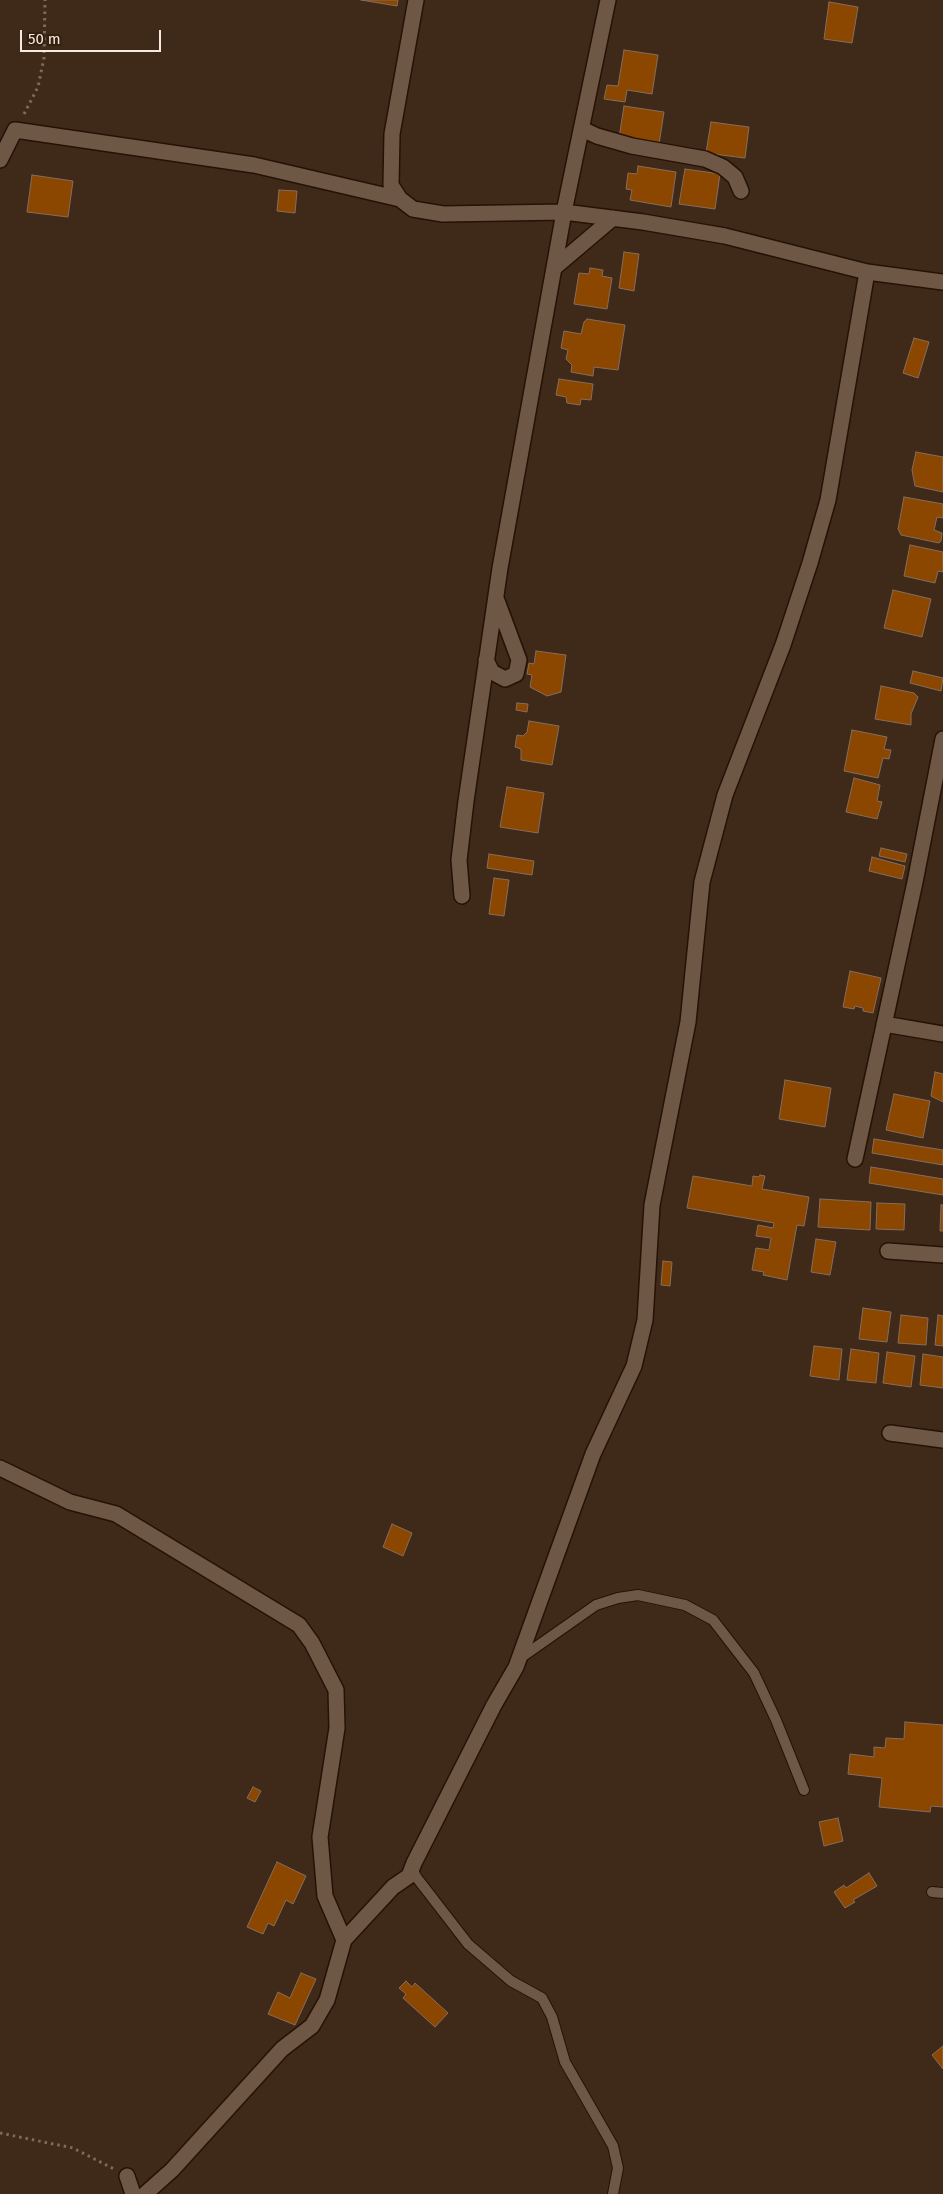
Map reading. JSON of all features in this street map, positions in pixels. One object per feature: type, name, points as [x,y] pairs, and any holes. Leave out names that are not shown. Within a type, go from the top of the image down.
[{"type":"street","points":[[416,0],[392,134],[391,185],[400,199],[413,209],[443,214],[564,212],[613,218],[725,236],[867,272],[943,282]]},
{"type":"street","points":[[462,896],[459,860],[496,598],[564,212],[608,0]]},
{"type":"street","points":[[582,129],[597,136],[632,146],[705,159],[723,167],[735,177],[741,191]]},
{"type":"street","points":[[0,160],[16,130],[254,166],[400,199]]},
{"type":"street","points":[[554,268],[613,218]]},
{"type":"street","points":[[145,2194],[172,2170],[282,2049],[312,2026],[327,2000],[344,1940],[393,1887],[409,1876],[519,1660],[593,1454],[634,1366],[645,1320],[652,1205],[688,1022],[702,882],[725,794],[782,645],[810,563],[828,500],[867,272]]},
{"type":"street","points":[[486,660],[492,672],[505,679],[516,674],[519,660],[496,598]]},
{"type":"street","points":[[856,1159],[915,882],[943,739]]},
{"type":"street","points":[[884,1024],[943,1034]]},
{"type":"street","points":[[888,1251],[943,1255]]},
{"type":"street","points":[[890,1433],[943,1440]]},
{"type":"street","points":[[0,1468],[70,1502],[116,1514],[299,1626],[312,1643],[336,1690],[337,1728],[320,1838],[325,1896],[344,1940]]},
{"type":"street","points":[[128,2176],[132,2194]]},
{"type":"lane","points":[[519,1660],[596,1605],[618,1598],[638,1595],[685,1605],[713,1620],[754,1673],[776,1720],[804,1790]]},
{"type":"lane","points":[[414,1863],[414,1873],[417,1878],[468,1944],[511,1981],[542,1998],[552,2017],[565,2062],[613,2146],[618,2168],[613,2194]]},
{"type":"lane","points":[[932,1892],[943,1892]]},
{"type":"path","points":[[16,130],[38,87],[44,58],[45,0]]},
{"type":"path","points":[[0,2134],[73,2148],[128,2176]]},
{"type":"building","points":[[361,0],[398,0],[397,6]]},
{"type":"building","points":[[829,2],[858,7],[852,43],[824,39]]},
{"type":"building","points":[[624,50],[658,55],[652,94],[627,90],[625,102],[604,99],[607,85],[618,86]]},
{"type":"building","points":[[624,106],[664,112],[659,144],[619,138]]},
{"type":"building","points":[[711,122],[749,127],[745,158],[706,153]]},
{"type":"building","points":[[638,166],[676,172],[671,207],[630,200],[632,190],[626,189],[628,173],[637,174]]},
{"type":"building","points":[[685,169],[720,174],[715,209],[679,204]]},
{"type":"building","points":[[32,175],[73,181],[68,217],[27,212]]},
{"type":"building","points":[[279,190],[297,191],[295,213],[277,211]]},
{"type":"building","points":[[624,252],[639,254],[634,291],[619,288]]},
{"type":"building","points":[[590,268],[603,270],[602,276],[612,278],[607,309],[574,304],[579,273],[589,274]]},
{"type":"building","points":[[587,319],[625,325],[618,370],[594,367],[593,376],[571,372],[572,365],[566,359],[568,350],[561,348],[564,331],[581,334],[584,322]]},
{"type":"building","points":[[914,338],[929,342],[918,378],[903,373]]},
{"type":"building","points":[[559,379],[593,384],[591,400],[581,399],[580,405],[567,403],[566,397],[556,395]]},
{"type":"building","points":[[916,452],[943,457],[943,492],[915,486],[912,470]]},
{"type":"building","points":[[904,497],[943,504],[943,518],[937,517],[934,530],[942,533],[939,543],[901,535],[898,529]]},
{"type":"building","points":[[910,545],[943,552],[943,572],[938,571],[935,583],[904,576]]},
{"type":"building","points":[[893,590],[931,599],[922,637],[884,628]]},
{"type":"building","points":[[536,651],[566,655],[561,692],[547,696],[530,687],[532,675],[527,674],[529,663],[534,664]]},
{"type":"building","points":[[913,671],[943,678],[941,691],[910,683]]},
{"type":"building","points":[[881,686],[914,693],[918,697],[911,714],[911,725],[875,719]]},
{"type":"building","points":[[517,703],[528,704],[527,712],[516,710]]},
{"type":"building","points":[[529,721],[559,726],[552,765],[521,760],[521,749],[515,747],[517,735],[523,736],[527,732]]},
{"type":"building","points":[[852,730],[887,737],[884,749],[891,750],[889,759],[883,758],[878,778],[844,771]]},
{"type":"building","points":[[854,778],[880,785],[877,801],[882,802],[877,819],[846,812]]},
{"type":"building","points":[[507,787],[544,793],[538,833],[500,827]]},
{"type":"building","points":[[881,848],[907,854],[905,862],[879,856]]},
{"type":"building","points":[[489,854],[534,861],[532,875],[487,868]]},
{"type":"building","points":[[872,857],[905,866],[902,879],[869,871]]},
{"type":"building","points":[[494,878],[509,880],[504,916],[489,914]]},
{"type":"building","points":[[850,971],[881,978],[873,1013],[863,1011],[863,1008],[855,1006],[854,1009],[843,1007]]},
{"type":"building","points":[[935,1072],[943,1074],[943,1102],[931,1096]]},
{"type":"building","points":[[785,1080],[831,1088],[825,1127],[779,1119]]},
{"type":"building","points":[[894,1094],[930,1101],[923,1138],[886,1130]]},
{"type":"building","points":[[874,1139],[943,1150],[943,1165],[872,1153]]},
{"type":"building","points":[[871,1167],[943,1179],[943,1195],[869,1183]]},
{"type":"building","points":[[760,1175],[765,1176],[762,1189],[809,1197],[804,1226],[797,1225],[787,1280],[763,1275],[764,1272],[752,1270],[756,1248],[769,1250],[771,1238],[756,1236],[758,1225],[773,1228],[774,1223],[687,1208],[693,1176],[752,1186],[753,1176],[759,1177]]},
{"type":"building","points":[[820,1199],[871,1202],[870,1230],[818,1227]]},
{"type":"building","points":[[877,1203],[905,1204],[904,1230],[876,1229]]},
{"type":"building","points":[[941,1205],[943,1205],[943,1231],[940,1231]]},
{"type":"building","points":[[816,1239],[836,1242],[830,1275],[811,1272]]},
{"type":"building","points":[[663,1261],[672,1262],[670,1286],[661,1285]]},
{"type":"building","points":[[863,1308],[891,1312],[887,1342],[859,1339]]},
{"type":"building","points":[[901,1315],[928,1318],[926,1345],[898,1343]]},
{"type":"building","points":[[938,1315],[943,1316],[943,1346],[935,1345]]},
{"type":"building","points":[[814,1346],[842,1349],[839,1380],[810,1376]]},
{"type":"building","points":[[851,1349],[879,1353],[876,1383],[847,1380]]},
{"type":"building","points":[[887,1352],[915,1356],[911,1387],[883,1383]]},
{"type":"building","points":[[923,1354],[943,1357],[943,1388],[920,1385]]},
{"type":"building","points":[[392,1524],[412,1533],[403,1556],[383,1547]]},
{"type":"building","points":[[905,1722],[943,1725],[943,1807],[931,1806],[930,1812],[879,1807],[882,1778],[848,1774],[850,1754],[874,1757],[874,1747],[885,1748],[886,1738],[904,1739]]},
{"type":"building","points":[[253,1787],[261,1791],[255,1802],[247,1798]]},
{"type":"building","points":[[838,1818],[843,1841],[824,1846],[819,1822]]},
{"type":"building","points":[[277,1862],[306,1876],[293,1904],[286,1900],[274,1926],[268,1923],[263,1934],[247,1927]]},
{"type":"building","points":[[869,1873],[877,1886],[853,1900],[855,1902],[845,1908],[834,1892],[844,1885],[846,1888]]},
{"type":"building","points":[[301,1973],[316,1979],[295,2025],[268,2014],[278,1992],[290,1998]]},
{"type":"building","points":[[406,1981],[412,1987],[415,1983],[448,2013],[435,2027],[403,1998],[406,1994],[399,1988]]},
{"type":"building","points":[[943,2046],[943,2069],[932,2055]]}]
